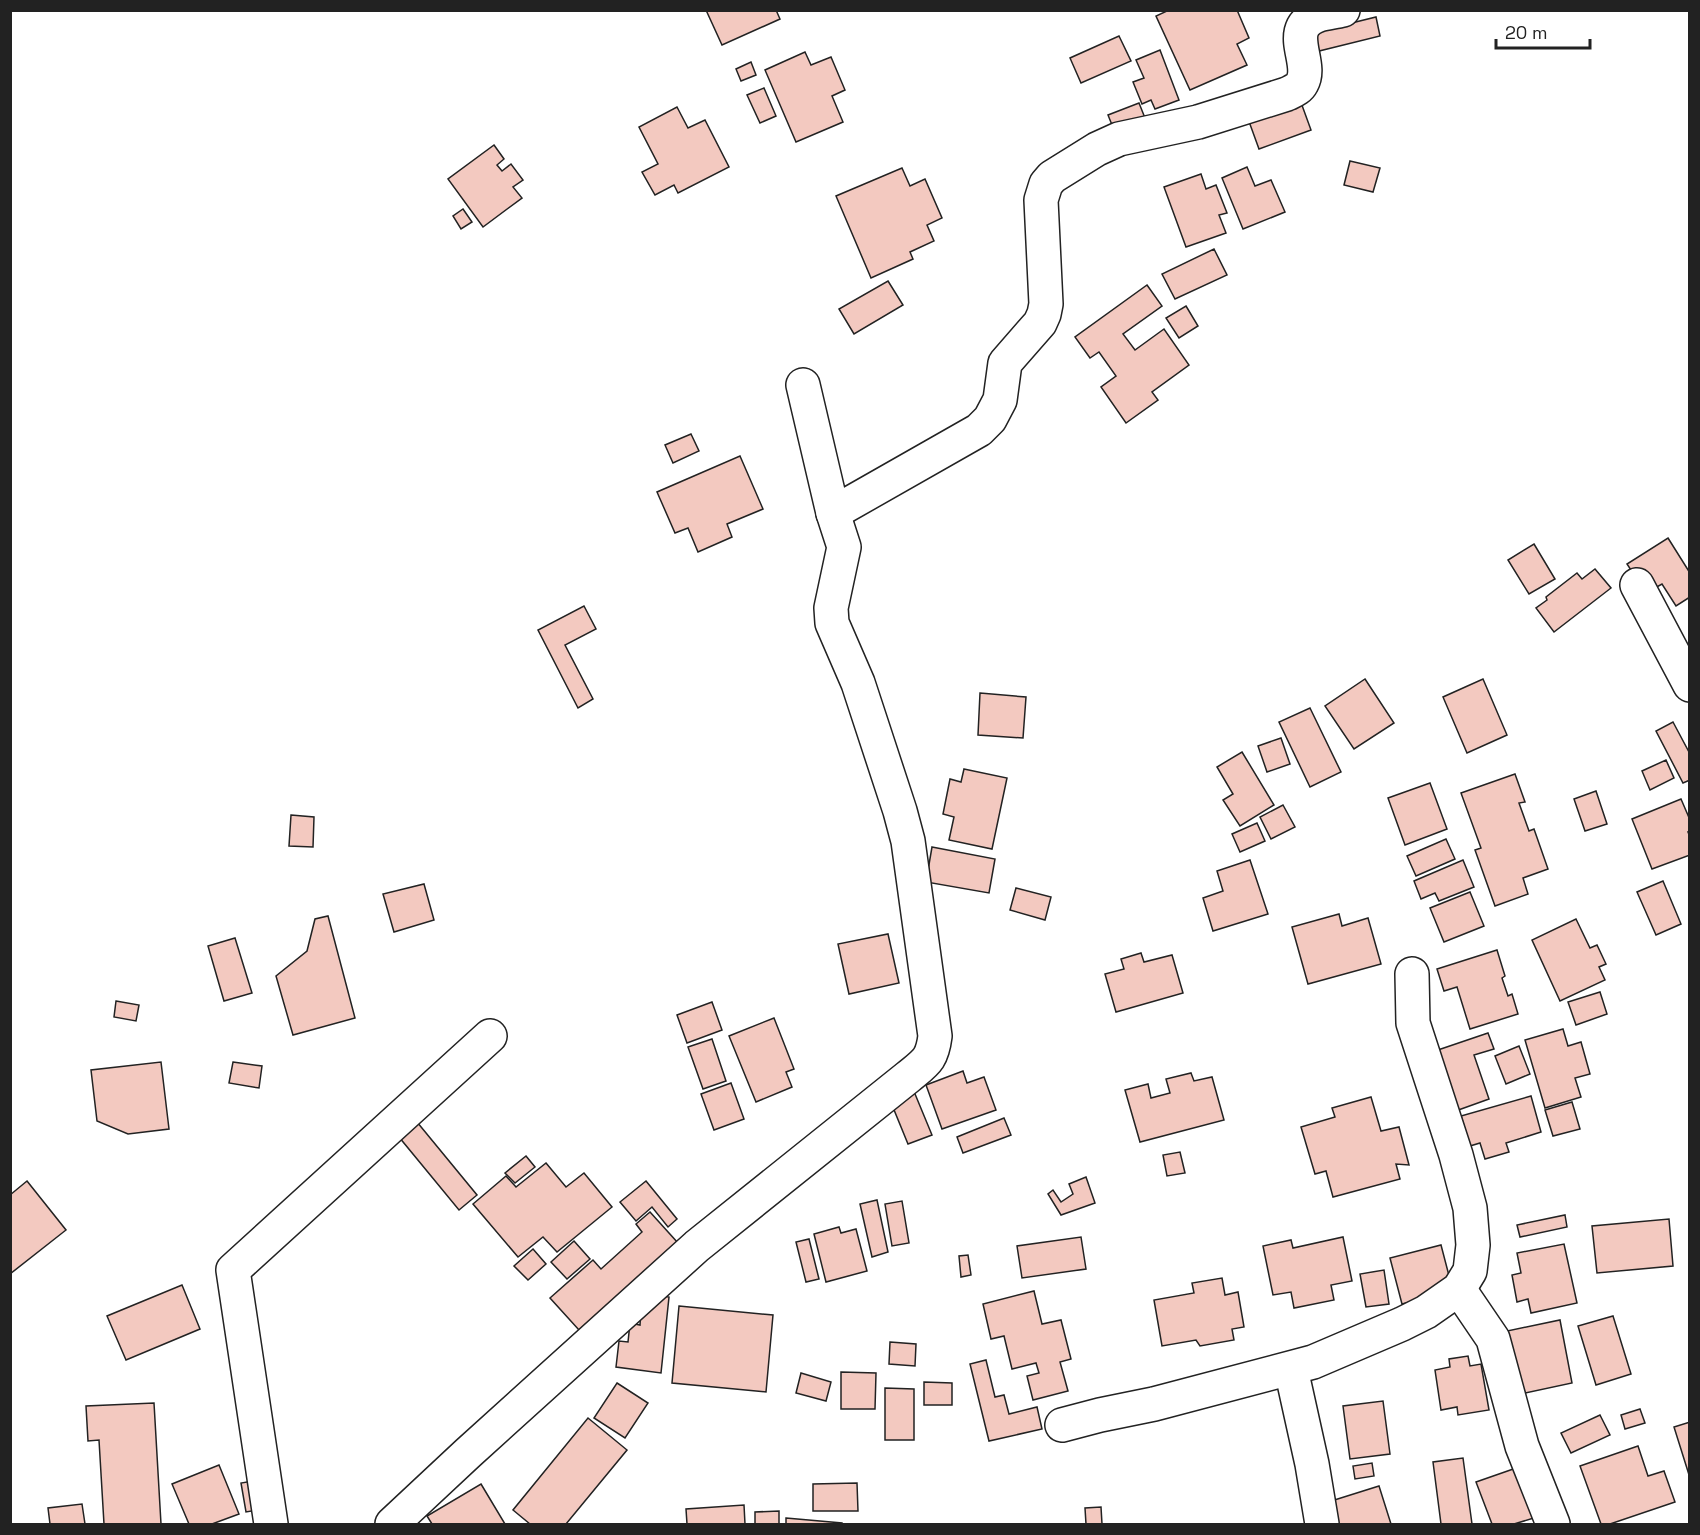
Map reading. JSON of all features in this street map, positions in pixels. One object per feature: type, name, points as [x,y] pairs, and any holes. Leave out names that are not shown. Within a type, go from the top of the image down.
[{"type":"street","points":[[833,513],[979,430],[990,419],[1000,400],[1005,363],[1029,336],[1044,314],[1046,304],[1041,200],[1046,184],[1052,177],[1097,148],[1119,139],[1198,122],[1287,94],[1298,88],[1304,81],[1305,73],[1300,42],[1304,26],[1317,16],[1342,10]]},
{"type":"street","points":[[392,1524],[468,1452],[697,1246],[909,1077],[927,1062],[933,1051],[935,1035],[908,840],[858,683],[832,623],[831,608],[844,547],[833,513],[803,385]]},
{"type":"street","points":[[1638,585],[1689,685]]},
{"type":"street","points":[[1062,1425],[1291,1369],[1352,1347],[1402,1324],[1426,1312],[1459,1289],[1470,1271],[1473,1245],[1470,1209],[1456,1155],[1413,1023],[1412,974]]},
{"type":"street","points":[[271,1524],[233,1270],[490,1036]]},
{"type":"street","points":[[1459,1289],[1493,1339],[1522,1446],[1553,1524]]},
{"type":"street","points":[[1291,1369],[1312,1464],[1322,1524]]},
{"type":"building","points":[[706,10],[776,10],[780,19],[722,45]]},
{"type":"building","points":[[1169,10],[1237,10],[1249,38],[1237,44],[1247,65],[1190,90],[1156,16]]},
{"type":"building","points":[[1376,17],[1380,36],[1315,52],[1311,33]]},
{"type":"building","points":[[1119,36],[1131,61],[1081,83],[1070,58]]},
{"type":"building","points":[[1160,50],[1179,100],[1155,109],[1151,100],[1142,104],[1133,82],[1144,78],[1136,60]]},
{"type":"building","points":[[805,52],[811,65],[831,57],[845,90],[832,96],[843,122],[796,142],[765,70]]},
{"type":"building","points":[[751,62],[756,75],[741,81],[736,69]]},
{"type":"building","points":[[764,88],[776,116],[760,123],[747,95]]},
{"type":"building","points":[[1299,97],[1311,130],[1259,149],[1247,116]]},
{"type":"building","points":[[1139,103],[1147,123],[1116,135],[1108,115]]},
{"type":"building","points":[[677,107],[688,128],[705,120],[729,167],[678,193],[674,185],[655,195],[642,172],[658,164],[639,127]]},
{"type":"building","points":[[494,145],[504,159],[497,165],[502,171],[511,164],[523,180],[513,187],[522,198],[483,227],[448,179]]},
{"type":"building","points":[[1350,161],[1380,168],[1373,192],[1344,185]]},
{"type":"building","points":[[1247,167],[1255,186],[1271,180],[1285,212],[1243,229],[1222,178]]},
{"type":"building","points":[[902,168],[910,186],[925,179],[942,218],[927,225],[934,241],[910,252],[913,259],[871,278],[836,196]]},
{"type":"building","points":[[1201,174],[1206,189],[1216,185],[1227,213],[1219,215],[1226,233],[1186,247],[1164,187]]},
{"type":"building","points":[[463,209],[472,222],[461,229],[453,216]]},
{"type":"building","points":[[1214,249],[1227,275],[1175,299],[1162,274]]},
{"type":"building","points":[[888,281],[903,305],[854,334],[839,309]]},
{"type":"building","points":[[1147,285],[1162,306],[1123,334],[1135,350],[1164,329],[1189,365],[1152,392],[1158,400],[1126,423],[1101,387],[1116,376],[1099,352],[1090,358],[1075,337]]},
{"type":"building","points":[[1186,306],[1198,326],[1179,338],[1166,318]]},
{"type":"building","points":[[691,434],[699,451],[673,463],[665,445]]},
{"type":"building","points":[[740,456],[763,509],[727,524],[732,537],[698,552],[688,528],[675,533],[657,492]]},
{"type":"building","points":[[1668,538],[1690,573],[1690,597],[1676,606],[1662,584],[1646,593],[1627,564]]},
{"type":"building","points":[[1534,544],[1555,579],[1529,594],[1508,560]]},
{"type":"building","points":[[1595,569],[1611,588],[1554,632],[1536,608],[1547,600],[1546,597],[1577,573],[1582,579]]},
{"type":"building","points":[[584,606],[596,629],[565,645],[593,699],[578,708],[538,630]]},
{"type":"building","points":[[1365,679],[1394,723],[1354,749],[1325,706]]},
{"type":"building","points":[[1483,679],[1507,735],[1467,753],[1443,697]]},
{"type":"building","points":[[980,693],[1026,697],[1023,738],[978,735]]},
{"type":"building","points":[[1310,708],[1341,772],[1310,787],[1279,722]]},
{"type":"building","points":[[1673,722],[1690,754],[1690,780],[1683,783],[1656,731]]},
{"type":"building","points":[[1281,738],[1290,764],[1267,772],[1258,746]]},
{"type":"building","points":[[1242,752],[1274,805],[1240,826],[1223,800],[1233,794],[1217,767]]},
{"type":"building","points":[[1666,760],[1674,778],[1650,790],[1642,771]]},
{"type":"building","points":[[964,769],[1007,778],[992,849],[949,840],[954,817],[943,814],[950,779],[961,782]]},
{"type":"building","points":[[1515,774],[1525,802],[1519,803],[1529,831],[1534,829],[1548,869],[1523,878],[1528,894],[1495,906],[1475,850],[1481,848],[1461,793]]},
{"type":"building","points":[[1430,783],[1447,829],[1405,845],[1388,798]]},
{"type":"building","points":[[1596,791],[1607,824],[1585,831],[1574,799]]},
{"type":"building","points":[[1681,799],[1690,820],[1690,832],[1688,832],[1690,855],[1652,869],[1632,819]]},
{"type":"building","points":[[1283,805],[1295,827],[1271,839],[1260,817]]},
{"type":"building","points":[[291,815],[314,817],[313,847],[289,846]]},
{"type":"building","points":[[1257,823],[1265,841],[1240,852],[1232,834]]},
{"type":"building","points":[[1446,839],[1455,859],[1416,876],[1407,856]]},
{"type":"building","points":[[932,847],[995,859],[989,893],[926,882]]},
{"type":"building","points":[[1250,860],[1268,914],[1213,931],[1203,898],[1223,891],[1217,871]]},
{"type":"building","points":[[1463,860],[1474,887],[1439,901],[1435,893],[1421,899],[1414,881]]},
{"type":"building","points":[[1663,881],[1681,924],[1656,935],[1637,892]]},
{"type":"building","points":[[424,884],[434,920],[394,932],[383,894]]},
{"type":"building","points":[[1016,888],[1051,897],[1045,920],[1010,910]]},
{"type":"building","points":[[1470,892],[1484,926],[1444,942],[1430,908]]},
{"type":"building","points":[[1339,914],[1342,926],[1368,918],[1381,964],[1308,984],[1292,927]]},
{"type":"building","points":[[328,916],[355,1018],[293,1035],[276,976],[307,951],[315,919]]},
{"type":"building","points":[[1576,919],[1590,948],[1597,945],[1606,964],[1599,967],[1605,980],[1560,1001],[1532,940]]},
{"type":"building","points":[[888,934],[899,983],[849,994],[838,944]]},
{"type":"building","points":[[235,938],[252,993],[224,1001],[208,946]]},
{"type":"building","points":[[1497,950],[1505,976],[1502,978],[1508,996],[1512,994],[1518,1014],[1470,1029],[1457,987],[1444,991],[1437,969]]},
{"type":"building","points":[[1141,953],[1144,962],[1172,955],[1183,993],[1116,1012],[1105,974],[1124,969],[1121,959]]},
{"type":"building","points":[[1600,992],[1607,1014],[1576,1025],[1568,1002]]},
{"type":"building","points":[[116,1001],[139,1005],[136,1021],[114,1017]]},
{"type":"building","points":[[712,1002],[722,1030],[687,1043],[677,1015]]},
{"type":"building","points":[[774,1018],[794,1069],[786,1072],[792,1087],[756,1102],[729,1036]]},
{"type":"building","points":[[1563,1029],[1568,1046],[1581,1042],[1590,1074],[1575,1078],[1581,1097],[1545,1108],[1525,1040]]},
{"type":"building","points":[[1488,1033],[1494,1049],[1474,1055],[1489,1099],[1450,1113],[1429,1053]]},
{"type":"building","points":[[712,1039],[726,1081],[703,1089],[688,1047]]},
{"type":"building","points":[[1519,1046],[1530,1074],[1506,1084],[1495,1056]]},
{"type":"building","points":[[161,1062],[169,1129],[128,1134],[97,1121],[91,1070]]},
{"type":"building","points":[[233,1062],[262,1066],[259,1088],[229,1083]]},
{"type":"building","points":[[963,1071],[967,1083],[984,1077],[996,1110],[942,1129],[926,1085]]},
{"type":"building","points":[[1191,1073],[1194,1081],[1212,1077],[1224,1120],[1140,1142],[1125,1090],[1148,1084],[1151,1098],[1170,1093],[1166,1079]]},
{"type":"building","points":[[908,1077],[932,1135],[908,1144],[890,1100]]},
{"type":"building","points":[[731,1083],[744,1119],[714,1130],[701,1094]]},
{"type":"building","points":[[1531,1096],[1541,1132],[1506,1143],[1509,1152],[1485,1159],[1480,1143],[1470,1146],[1461,1116]]},
{"type":"building","points":[[1371,1097],[1381,1131],[1399,1127],[1409,1165],[1396,1164],[1400,1179],[1333,1197],[1326,1171],[1315,1174],[1301,1127],[1335,1117],[1332,1108]]},
{"type":"building","points":[[1572,1102],[1580,1129],[1553,1136],[1545,1110]]},
{"type":"building","points":[[1004,1118],[1011,1135],[963,1153],[957,1137]]},
{"type":"building","points":[[417,1122],[477,1195],[459,1210],[399,1137]]},
{"type":"building","points":[[1180,1152],[1185,1173],[1167,1176],[1163,1155]]},
{"type":"building","points":[[526,1156],[535,1167],[515,1183],[505,1173]]},
{"type":"building","points":[[546,1163],[566,1187],[584,1173],[612,1207],[557,1252],[543,1237],[518,1257],[473,1204],[506,1176],[516,1187]]},
{"type":"building","points":[[1086,1177],[1095,1203],[1061,1215],[1048,1194],[1053,1190],[1061,1202],[1073,1194],[1069,1184]]},
{"type":"building","points":[[27,1181],[66,1230],[10,1274],[10,1195]]},
{"type":"building","points":[[646,1181],[677,1219],[668,1227],[652,1207],[636,1221],[620,1202]]},
{"type":"building","points":[[877,1200],[888,1252],[872,1257],[860,1204]]},
{"type":"building","points":[[902,1201],[909,1243],[892,1246],[885,1204]]},
{"type":"building","points":[[650,1212],[678,1243],[579,1330],[550,1298],[593,1260],[601,1269],[642,1232],[636,1224]]},
{"type":"building","points":[[1565,1215],[1567,1227],[1520,1237],[1517,1225]]},
{"type":"building","points":[[1669,1219],[1673,1266],[1597,1273],[1592,1226]]},
{"type":"building","points":[[839,1227],[841,1233],[856,1229],[867,1271],[826,1282],[814,1234]]},
{"type":"building","points":[[1081,1237],[1086,1269],[1022,1278],[1017,1246]]},
{"type":"building","points":[[1343,1237],[1352,1281],[1331,1285],[1334,1300],[1294,1308],[1291,1292],[1273,1295],[1263,1246],[1291,1240],[1293,1248]]},
{"type":"building","points":[[809,1239],[819,1279],[806,1282],[796,1242]]},
{"type":"building","points":[[574,1241],[590,1259],[567,1279],[551,1262]]},
{"type":"building","points":[[1564,1244],[1577,1303],[1531,1313],[1528,1299],[1517,1302],[1512,1275],[1521,1273],[1517,1253]]},
{"type":"building","points":[[1441,1245],[1453,1291],[1402,1304],[1390,1258]]},
{"type":"building","points":[[533,1249],[546,1264],[528,1280],[514,1266]]},
{"type":"building","points":[[968,1255],[971,1275],[961,1277],[959,1256]]},
{"type":"building","points":[[1384,1270],[1389,1304],[1366,1307],[1360,1274]]},
{"type":"building","points":[[1222,1278],[1225,1295],[1238,1292],[1244,1327],[1232,1329],[1234,1340],[1200,1346],[1196,1340],[1162,1346],[1154,1300],[1194,1293],[1192,1283]]},
{"type":"building","points":[[182,1285],[200,1329],[126,1360],[107,1316]]},
{"type":"building","points":[[1034,1291],[1042,1324],[1061,1320],[1071,1359],[1060,1362],[1068,1391],[1033,1400],[1027,1376],[1039,1373],[1036,1363],[1012,1369],[1004,1336],[991,1339],[983,1304]]},
{"type":"building","points":[[652,1294],[669,1297],[661,1373],[616,1367],[619,1341],[628,1342],[630,1323],[640,1325],[641,1307]]},
{"type":"building","points":[[679,1306],[773,1315],[766,1392],[672,1383]]},
{"type":"building","points":[[1613,1316],[1631,1374],[1596,1385],[1578,1326]]},
{"type":"building","points":[[1560,1320],[1572,1383],[1520,1394],[1507,1331]]},
{"type":"building","points":[[890,1342],[916,1344],[915,1366],[889,1364]]},
{"type":"building","points":[[1468,1356],[1470,1366],[1481,1364],[1489,1410],[1458,1415],[1457,1407],[1441,1410],[1435,1370],[1450,1367],[1449,1359]]},
{"type":"building","points":[[986,1360],[995,1397],[1004,1395],[1009,1414],[1037,1407],[1042,1429],[989,1441],[970,1364]]},
{"type":"building","points":[[841,1372],[876,1373],[875,1409],[841,1409]]},
{"type":"building","points":[[801,1373],[831,1382],[826,1401],[796,1393]]},
{"type":"building","points":[[924,1382],[952,1383],[952,1405],[924,1405]]},
{"type":"building","points":[[617,1383],[648,1403],[625,1438],[594,1418]]},
{"type":"building","points":[[885,1388],[914,1389],[914,1440],[885,1440]]},
{"type":"building","points":[[1383,1401],[1390,1454],[1350,1459],[1343,1406]]},
{"type":"building","points":[[154,1403],[161,1524],[104,1524],[99,1440],[88,1441],[86,1406]]},
{"type":"building","points":[[1640,1409],[1645,1423],[1625,1429],[1621,1415]]},
{"type":"building","points":[[1600,1415],[1610,1435],[1571,1453],[1561,1433]]},
{"type":"building","points":[[588,1418],[627,1450],[566,1524],[530,1524],[513,1510]]},
{"type":"building","points":[[1690,1422],[1690,1478],[1674,1427]]},
{"type":"building","points":[[1638,1446],[1648,1476],[1664,1471],[1675,1502],[1610,1524],[1601,1524],[1580,1466]]},
{"type":"building","points":[[1463,1458],[1472,1524],[1441,1524],[1433,1462]]},
{"type":"building","points":[[1372,1463],[1374,1476],[1355,1479],[1353,1466]]},
{"type":"building","points":[[219,1465],[239,1514],[212,1524],[189,1524],[172,1484]]},
{"type":"building","points":[[1519,1467],[1537,1517],[1514,1524],[1492,1524],[1476,1482]]},
{"type":"building","points":[[270,1478],[275,1507],[246,1512],[241,1483]]},
{"type":"building","points":[[857,1483],[858,1511],[813,1511],[813,1484]]},
{"type":"building","points":[[481,1484],[505,1524],[432,1524],[427,1516]]},
{"type":"building","points":[[1379,1486],[1391,1524],[1335,1524],[1328,1502]]},
{"type":"building","points":[[82,1504],[85,1524],[50,1524],[48,1508]]},
{"type":"building","points":[[744,1505],[745,1524],[687,1524],[686,1509]]},
{"type":"building","points":[[1101,1507],[1102,1524],[1086,1524],[1085,1508]]},
{"type":"building","points":[[779,1511],[779,1524],[755,1524],[755,1512]]},
{"type":"building","points":[[786,1518],[842,1523],[842,1524],[786,1524]]}]
